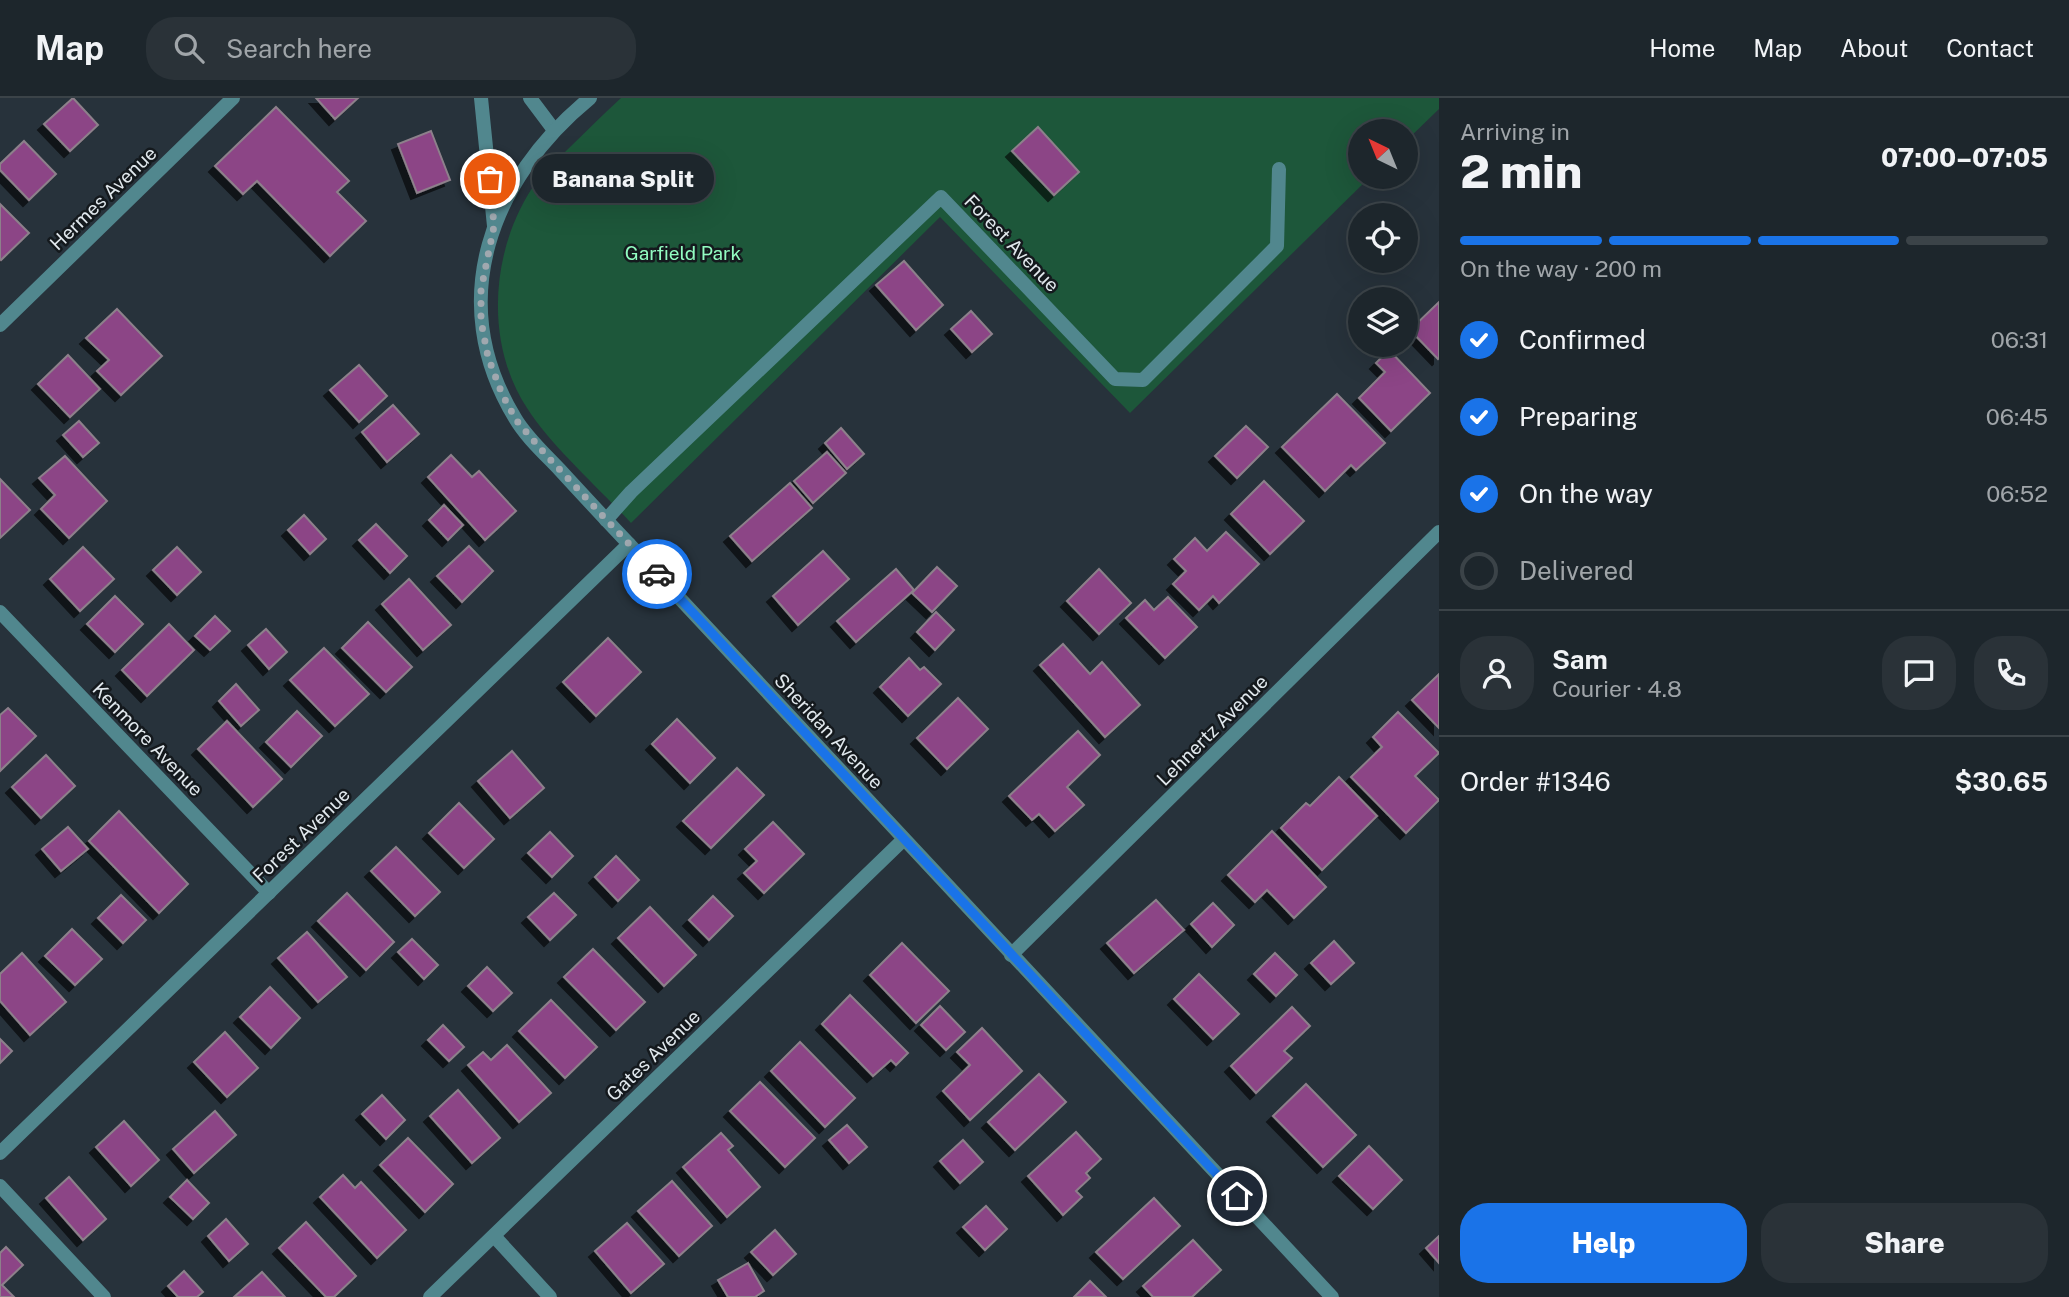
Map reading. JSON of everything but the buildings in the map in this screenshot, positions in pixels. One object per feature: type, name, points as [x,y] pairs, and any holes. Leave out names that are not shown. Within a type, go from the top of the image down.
[{"type":"street","name":"Hermes Avenue","points":[[0,325],[233,98]]},
{"type":"street","points":[[481,98],[494,226]]},
{"type":"street","points":[[530,98],[554,130]]},
{"type":"street","name":"Sheridan Avenue","points":[[590,98],[554,130],[518,175],[494,226],[481,290],[481,321],[488,357],[502,394],[516,420],[903,840],[1332,1297]]},
{"type":"street","name":"Forest Avenue","points":[[606,520],[631,492],[941,197],[1115,379],[1143,380],[1277,246],[1279,169]]},
{"type":"street","name":"Lehnertz Avenue","points":[[1011,955],[1439,532]]},
{"type":"street","name":"Forest Avenue","points":[[0,1153],[629,544]]},
{"type":"street","name":"Kenmore Avenue","points":[[0,612],[269,893]]},
{"type":"street","name":"Gates Avenue","points":[[430,1297],[903,840]]},
{"type":"street","points":[[0,1186],[104,1297]]},
{"type":"street","points":[[494,1236],[550,1297]]},
{"type":"green space","name":"Garfield Park","points":[[621,98],[1439,98],[1439,109],[1418,129],[1418,119],[1348,119],[1348,189],[1358,189],[1130,413],[940,217],[631,523],[537,423],[513,382],[504,353],[498,293],[502,263],[522,206],[544,173]]},
{"type":"way so far","points":[[490,179],[494,226],[481,290],[481,321],[488,357],[502,394],[516,420],[657,574]]},
{"type":"place","name":"Banana Split","points":[[490,179]]},
{"type":"route","points":[[657,574],[1237,1196]]}]
